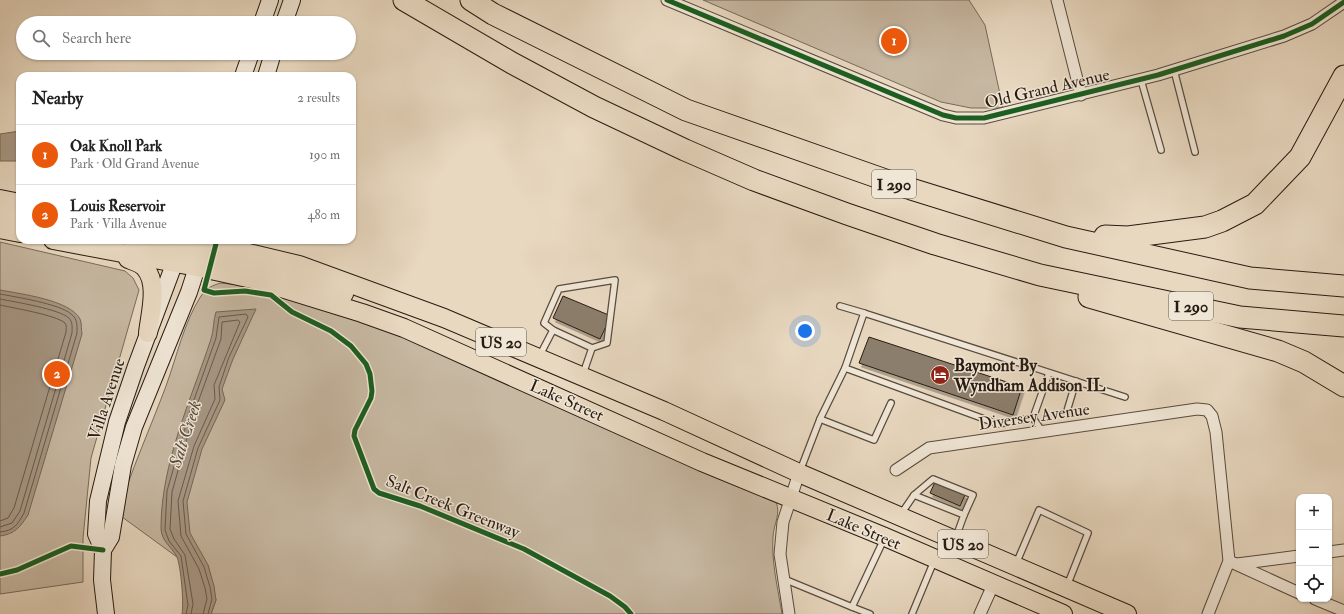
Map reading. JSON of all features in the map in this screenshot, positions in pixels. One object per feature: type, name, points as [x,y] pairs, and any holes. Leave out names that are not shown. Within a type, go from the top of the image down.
[{"type":"highway","name":"I 290","points":[[404,0],[518,67],[594,107],[754,180],[847,214],[934,244],[1040,274],[1240,316],[1344,326]]},
{"type":"highway","name":"I 290","points":[[471,0],[493,14],[686,110],[911,189],[1055,233],[1250,278],[1344,286]]},
{"type":"highway","points":[[1055,233],[1128,237],[1205,227],[1222,221],[1255,204],[1300,157],[1344,76]]},
{"type":"highway","points":[[1040,274],[1084,296],[1278,351],[1304,362],[1344,386]]},
{"type":"main road","points":[[264,16],[270,0]]},
{"type":"main road","points":[[286,16],[292,0]]},
{"type":"main road","points":[[244,72],[249,60]]},
{"type":"main road","points":[[267,72],[272,60]]},
{"type":"main road","points":[[0,199],[16,202]]},
{"type":"main road","points":[[0,216],[16,218]]},
{"type":"main road","points":[[0,229],[16,232]]},
{"type":"main road","name":"Lake Street","points":[[73,244],[99,249],[192,250],[261,255],[299,265],[444,318],[664,410],[799,473],[954,541],[1127,614]]},
{"type":"main road","points":[[156,244],[192,250],[297,279],[411,316],[444,318]]},
{"type":"main road","points":[[244,244],[261,255]]},
{"type":"main road","points":[[99,249],[131,260],[144,266],[147,271],[152,291],[148,333]]},
{"type":"main road","name":"Lake Street","points":[[192,250],[252,279],[362,313],[404,328],[702,462],[885,537],[1060,613]]},
{"type":"main road","name":"Villa Avenue","points":[[106,614],[102,580],[102,550],[96,534],[98,501],[103,477],[117,422],[148,333],[192,250]]},
{"type":"main road","name":"Villa Avenue","points":[[102,550],[110,537],[123,465],[134,427],[189,292],[192,250]]},
{"type":"main road","points":[[570,402],[582,376]]},
{"type":"street","name":"Old Grand Avenue","points":[[667,0],[943,115],[956,118],[995,117],[1141,80],[1284,36],[1312,24],[1344,2]]},
{"type":"street","points":[[1057,0],[1081,95]]},
{"type":"street","name":"Diversey Avenue","points":[[896,470],[929,448],[1197,409],[1207,410],[1212,416],[1216,432],[1233,563]]},
{"type":"street","points":[[789,614],[781,546],[783,522],[799,473]]},
{"type":"street","points":[[1332,552],[1344,550]]},
{"type":"street","points":[[1233,563],[1296,556]]},
{"type":"street","points":[[1233,563],[1296,592]]},
{"type":"street","points":[[1208,614],[1233,563]]},
{"type":"street","points":[[980,614],[993,585]]},
{"type":"street","points":[[1322,602],[1344,611]]},
{"type":"lane","points":[[1174,70],[1195,152]]},
{"type":"lane","points":[[1141,80],[1161,150]]},
{"type":"lane","points":[[615,280],[607,343],[592,348],[553,330],[544,323],[559,289],[615,280]]},
{"type":"lane","points":[[840,306],[1125,397]]},
{"type":"lane","points":[[799,473],[820,419],[845,368],[864,313]]},
{"type":"lane","points":[[538,358],[553,330]]},
{"type":"lane","points":[[582,376],[592,348]]},
{"type":"lane","points":[[845,368],[998,424],[1033,418]]},
{"type":"lane","points":[[1033,418],[1049,373]]},
{"type":"lane","points":[[1067,411],[1076,381]]},
{"type":"lane","points":[[820,419],[874,440],[891,403]]},
{"type":"lane","points":[[1033,418],[1042,432]]},
{"type":"lane","points":[[900,516],[914,495],[933,479],[973,495],[954,541]]},
{"type":"lane","points":[[914,495],[964,515]]},
{"type":"lane","points":[[1015,566],[1039,510],[1088,533],[1066,588]]},
{"type":"lane","points":[[852,607],[885,537]]},
{"type":"lane","points":[[912,614],[935,559]]},
{"type":"lane","points":[[784,579],[870,614]]},
{"type":"shaded area","points":[[703,0],[969,0],[985,25],[1003,108],[971,108],[941,102]]},
{"type":"shaded area","points":[[0,242],[125,271],[133,278],[139,290],[91,458],[83,538],[83,582],[0,594]]},
{"type":"shaded area","points":[[221,283],[256,287],[404,336],[776,502],[778,515],[773,536],[773,555],[782,614],[211,614],[216,600],[208,565],[177,557],[118,514],[190,317],[205,291],[212,286]]},
{"type":"water","points":[[16,132],[16,161],[0,161],[0,134]]},
{"type":"water","points":[[0,290],[44,299],[66,307],[75,312],[80,319],[82,334],[28,515],[13,532],[0,536]]},
{"type":"water","name":"Salt Creek","points":[[256,309],[233,359],[222,389],[225,400],[202,449],[187,502],[190,533],[208,565],[216,600],[211,614],[182,614],[181,577],[177,557],[161,533],[162,504],[166,480],[178,432],[211,339],[216,312]]},
{"type":"building","points":[[563,296],[611,316],[600,339],[553,318]]},
{"type":"building","name":"Baymont By Wyndham Addison IL","points":[[869,337],[1022,387],[1013,415],[859,363]]},
{"type":"building","points":[[935,482],[965,495],[960,506],[930,493]]},
{"type":"cycle path","points":[[667,0],[943,115],[956,118],[984,118],[1158,75],[1284,36],[1312,24],[1344,2]]},
{"type":"cycle path","name":"Salt Creek Greenway","points":[[216,244],[204,290],[214,293],[245,291],[271,295],[292,312],[331,331],[351,346],[366,364],[370,374],[372,391],[371,398],[355,430],[354,436],[374,489],[379,493],[420,506],[524,549],[610,596],[625,607],[631,614]]},
{"type":"cycle path","points":[[0,574],[17,570],[71,546],[103,550]]},
{"type":"place","name":"Oak Knoll Park","points":[[894,41]]},
{"type":"place","name":"Louis Reservoir","points":[[57,374]]},
{"type":"place","name":"Baymont By Wyndham Addison IL","points":[[940,375]]}]
